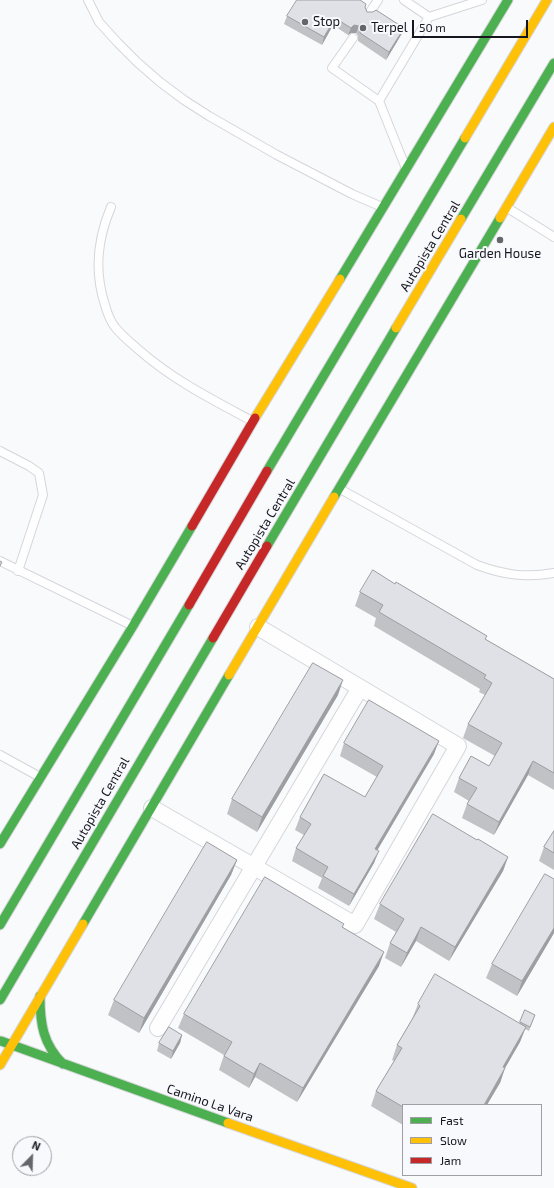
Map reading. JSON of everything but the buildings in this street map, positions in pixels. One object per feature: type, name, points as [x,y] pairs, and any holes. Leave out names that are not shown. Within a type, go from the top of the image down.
[{"type":"main road","points":[[0,844],[133,626],[253,422],[508,0]]},
{"type":"main road","name":"Autopista Central","points":[[0,925],[547,0]]},
{"type":"main road","name":"Autopista Central","points":[[0,1000],[339,424],[554,63]]},
{"type":"main road","points":[[0,1065],[339,488],[554,127]]},
{"type":"main road","points":[[40,996],[40,1020],[44,1039],[52,1053],[63,1064]]},
{"type":"main road","name":"Camino La Vara","points":[[0,1041],[412,1188]]},
{"type":"street","points":[[152,808],[356,925],[458,746],[258,627]]},
{"type":"street","points":[[158,1028],[360,688]]},
{"type":"lane","points":[[88,0],[99,22],[118,43],[160,82],[184,100],[283,158],[345,191],[383,207]]},
{"type":"lane","points":[[368,15],[378,0]]},
{"type":"lane","points":[[404,0],[429,17]]},
{"type":"lane","points":[[379,100],[429,17],[482,0]]},
{"type":"lane","points":[[353,38],[332,68],[379,100],[406,169]]},
{"type":"lane","points":[[506,207],[554,237]]},
{"type":"lane","points":[[111,208],[101,236],[98,251],[98,266],[102,297],[114,327],[148,358],[170,375],[253,422]]},
{"type":"lane","points":[[0,451],[39,473],[43,495],[18,570]]},
{"type":"lane","points":[[339,488],[477,565],[509,575],[526,576],[554,573]]},
{"type":"lane","points":[[0,561],[133,626]]},
{"type":"lane","points":[[0,755],[41,777]]},
{"type":"traffic: fast","points":[[340,279],[508,0]]},
{"type":"traffic: fast","points":[[461,219],[554,63]]},
{"type":"traffic: fast","points":[[267,471],[465,138]]},
{"type":"traffic: fast","points":[[334,497],[500,218]]},
{"type":"traffic: fast","points":[[267,546],[396,328]]},
{"type":"traffic: fast","points":[[0,844],[192,526]]},
{"type":"traffic: fast","points":[[0,925],[189,605]]},
{"type":"traffic: fast","points":[[0,1000],[213,638]]},
{"type":"traffic: fast","points":[[83,924],[229,675]]},
{"type":"traffic: fast","points":[[40,996],[44,1033],[51,1049],[63,1064]]},
{"type":"traffic: fast","points":[[1,1041],[228,1123]]},
{"type":"traffic: slow","points":[[465,138],[547,0]]},
{"type":"traffic: slow","points":[[500,218],[554,127]]},
{"type":"traffic: slow","points":[[396,328],[461,219]]},
{"type":"traffic: slow","points":[[255,418],[340,279]]},
{"type":"traffic: slow","points":[[229,675],[334,497]]},
{"type":"traffic: slow","points":[[0,1065],[83,924]]},
{"type":"traffic: slow","points":[[228,1123],[412,1188]]},
{"type":"traffic: jam","points":[[192,526],[255,418]]},
{"type":"traffic: jam","points":[[189,605],[267,471]]},
{"type":"traffic: jam","points":[[213,638],[267,546]]},
{"type":"place","name":"Stop","points":[[305,22]]},
{"type":"place","name":"Terpel","points":[[363,28]]},
{"type":"place","name":"Garden House","points":[[500,240]]}]
